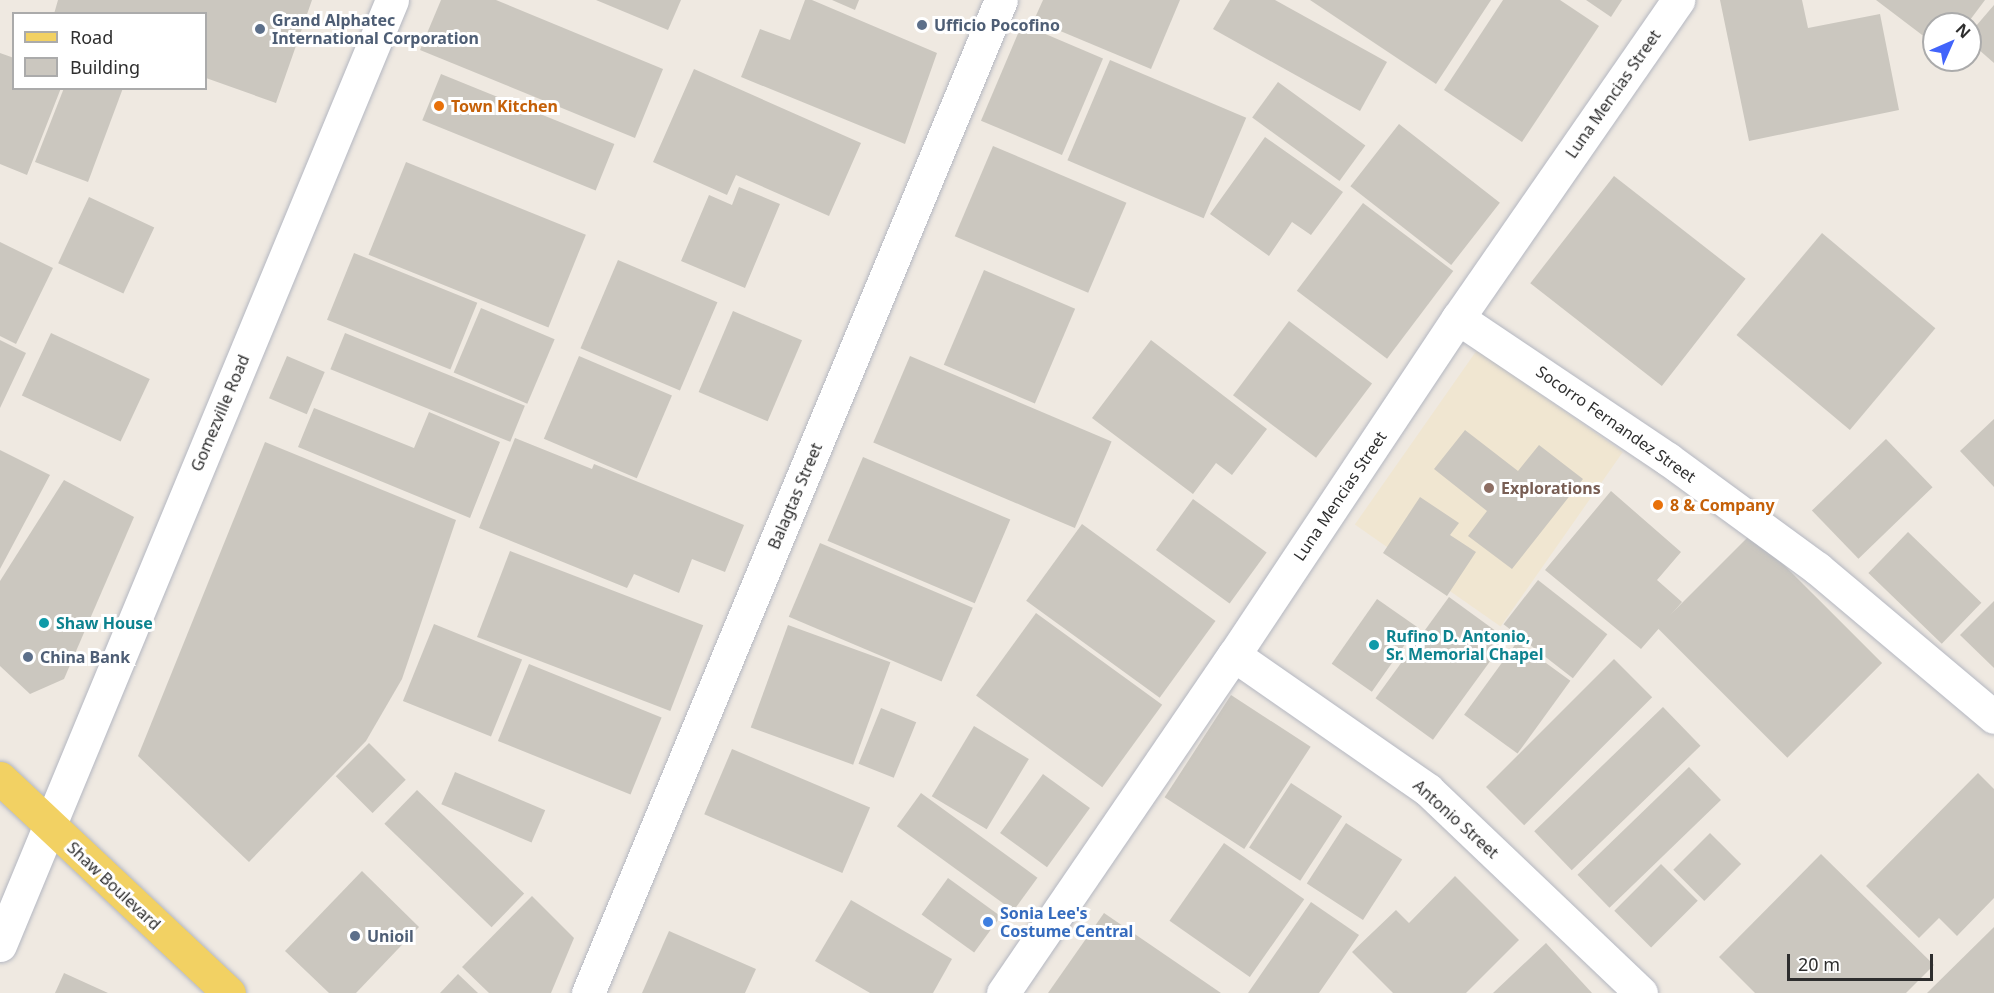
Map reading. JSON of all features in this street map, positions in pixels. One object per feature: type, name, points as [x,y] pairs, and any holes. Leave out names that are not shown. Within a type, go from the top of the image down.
[{"type":"main road","name":"Shaw Boulevard","points":[[0,778],[229,993]]},
{"type":"street","name":"Gomezville Road","points":[[0,945],[50,826],[69,773],[392,0]]},
{"type":"street","name":"Balagtas Street","points":[[588,993],[1001,0]]},
{"type":"street","name":"Luna Mencias Street","points":[[1003,993],[1243,662],[1458,318],[1678,0]]},
{"type":"street","name":"Socorro Fernandez Street","points":[[1458,318],[1668,459],[1817,568],[1994,717]]},
{"type":"street","name":"Antonio Street","points":[[1243,662],[1428,790],[1641,993]]},
{"type":"shaded area","name":"Explorations","points":[[1477,350],[1623,452],[1501,627],[1355,524]]},
{"type":"building","points":[[58,0],[312,0],[276,103],[207,78],[207,12],[55,12]]},
{"type":"building","points":[[441,0],[496,0],[663,69],[635,138],[420,50]]},
{"type":"building","points":[[596,0],[681,0],[668,30]]},
{"type":"building","points":[[805,0],[812,0],[937,53],[905,144],[741,77],[760,29],[790,40]]},
{"type":"building","points":[[832,0],[859,0],[855,10]]},
{"type":"building","points":[[1043,0],[1180,0],[1151,69],[1034,20]]},
{"type":"building","points":[[1230,0],[1275,0],[1387,62],[1360,111],[1213,29]]},
{"type":"building","points":[[1310,0],[1491,0],[1436,84]]},
{"type":"building","points":[[1503,0],[1560,0],[1599,26],[1522,142],[1444,90]]},
{"type":"building","points":[[1586,0],[1622,0],[1611,17]]},
{"type":"building","points":[[1720,0],[1802,0],[1808,28],[1880,14],[1899,110],[1749,141]]},
{"type":"building","points":[[1876,0],[1985,0],[1976,12],[1922,12],[1922,35]]},
{"type":"building","points":[[1994,5],[1994,63],[1982,52],[1982,19]]},
{"type":"building","points":[[1022,24],[1103,58],[1062,155],[981,121]]},
{"type":"building","points":[[0,53],[12,57],[12,90],[60,90],[27,175],[0,164]]},
{"type":"building","points":[[1110,60],[1246,118],[1204,218],[1067,160]]},
{"type":"building","points":[[694,69],[861,143],[829,216],[736,175],[727,195],[653,162]]},
{"type":"building","points":[[441,74],[614,144],[596,190],[422,120]]},
{"type":"building","points":[[1278,82],[1365,145],[1340,181],[1252,118]]},
{"type":"building","points":[[63,90],[122,90],[88,182],[35,162]]},
{"type":"building","points":[[1399,124],[1500,203],[1451,265],[1350,186]]},
{"type":"building","points":[[1265,137],[1343,192],[1311,235],[1292,222],[1269,256],[1210,214]]},
{"type":"building","points":[[993,146],[1126,203],[1088,293],[955,236]]},
{"type":"building","points":[[406,162],[586,235],[548,327],[369,255]]},
{"type":"building","points":[[1614,176],[1746,279],[1662,386],[1530,283]]},
{"type":"building","points":[[739,187],[780,204],[745,288],[681,261],[709,195],[732,205]]},
{"type":"building","points":[[89,197],[154,227],[123,294],[58,263]]},
{"type":"building","points":[[1363,203],[1453,271],[1387,359],[1297,291]]},
{"type":"building","points":[[1822,233],[1935,328],[1850,430],[1737,335]]},
{"type":"building","points":[[0,242],[53,268],[16,344],[0,336]]},
{"type":"building","points":[[354,253],[477,303],[450,370],[327,320]]},
{"type":"building","points":[[618,260],[717,302],[680,391],[580,348]]},
{"type":"building","points":[[984,270],[1075,309],[1035,403],[944,365]]},
{"type":"building","points":[[481,308],[555,339],[527,404],[454,372]]},
{"type":"building","points":[[733,311],[802,340],[768,421],[699,392]]},
{"type":"building","points":[[1289,321],[1372,384],[1316,458],[1233,395]]},
{"type":"building","points":[[51,333],[150,379],[121,442],[22,396]]},
{"type":"building","points":[[345,333],[525,406],[510,442],[330,369]]},
{"type":"building","points":[[0,340],[26,353],[0,408]]},
{"type":"building","points":[[1151,340],[1267,429],[1232,475],[1216,463],[1193,494],[1092,418]]},
{"type":"building","points":[[287,356],[325,372],[307,414],[269,398]]},
{"type":"building","points":[[579,356],[672,395],[637,478],[544,439]]},
{"type":"building","points":[[910,356],[1112,442],[1075,528],[873,443]]},
{"type":"building","points":[[314,408],[414,448],[429,412],[500,442],[470,518],[298,447]]},
{"type":"building","points":[[1994,419],[1994,487],[1960,451]]},
{"type":"building","points":[[1465,430],[1518,471],[1539,445],[1583,479],[1512,569],[1468,536],[1487,511],[1434,469]]},
{"type":"building","points":[[515,438],[592,469],[594,464],[744,525],[725,572],[692,559],[679,593],[634,574],[627,588],[479,528]]},
{"type":"building","points":[[1886,439],[1933,487],[1858,559],[1812,511]]},
{"type":"building","points":[[265,442],[456,520],[402,679],[366,741],[249,862],[138,756]]},
{"type":"building","points":[[0,450],[50,475],[0,569]]},
{"type":"building","points":[[863,457],[1010,520],[975,603],[827,541]]},
{"type":"building","name":"Shaw House","points":[[64,480],[134,517],[64,679],[30,694],[0,666],[0,581]]},
{"type":"building","points":[[1611,491],[1681,552],[1657,580],[1682,602],[1641,649],[1545,570]]},
{"type":"building","points":[[1420,497],[1459,523],[1450,535],[1476,552],[1447,596],[1383,553]]},
{"type":"building","points":[[1193,499],[1267,552],[1230,603],[1156,550]]},
{"type":"building","points":[[1082,524],[1215,621],[1160,698],[1026,601]]},
{"type":"building","points":[[1908,532],[1981,603],[1942,644],[1868,573]]},
{"type":"building","points":[[1752,533],[1882,663],[1787,758],[1657,628]]},
{"type":"building","points":[[820,543],[973,608],[942,682],[789,617]]},
{"type":"building","points":[[510,551],[703,625],[670,711],[477,637]]},
{"type":"building","points":[[1538,580],[1607,634],[1573,678],[1504,624]]},
{"type":"building","points":[[1449,597],[1506,639],[1433,740],[1376,698]]},
{"type":"building","name":"Rufino D. Antonio, Sr. Memorial Chapel","points":[[1377,599],[1417,627],[1372,692],[1332,664]]},
{"type":"building","points":[[1994,601],[1994,668],[1960,635]]},
{"type":"building","points":[[1036,613],[1162,705],[1102,787],[976,696]]},
{"type":"building","points":[[434,624],[522,660],[491,737],[403,701]]},
{"type":"building","points":[[788,625],[890,662],[853,765],[751,727]]},
{"type":"building","points":[[1517,642],[1570,681],[1517,754],[1464,715]]},
{"type":"building","points":[[1614,659],[1652,697],[1524,825],[1486,787]]},
{"type":"building","points":[[529,664],[662,718],[630,795],[498,741]]},
{"type":"building","points":[[1231,695],[1311,747],[1244,849],[1165,797]]},
{"type":"building","points":[[1663,707],[1701,746],[1572,870],[1534,831]]},
{"type":"building","points":[[881,708],[916,722],[894,778],[859,764]]},
{"type":"building","points":[[974,726],[1029,759],[987,829],[932,796]]},
{"type":"building","points":[[369,743],[406,780],[373,813],[336,776]]},
{"type":"building","points":[[732,749],[870,808],[842,873],[704,814]]},
{"type":"building","points":[[1689,767],[1721,800],[1609,908],[1578,875]]},
{"type":"building","points":[[455,772],[545,810],[532,843],[441,804]]},
{"type":"building","points":[[1978,773],[1994,789],[1994,898],[1957,936],[1939,918],[1919,938],[1866,886]]},
{"type":"building","points":[[1043,774],[1090,808],[1047,867],[1000,833]]},
{"type":"building","points":[[1291,783],[1342,816],[1300,881],[1249,848]]},
{"type":"building","points":[[417,790],[524,894],[492,927],[384,824]]},
{"type":"building","points":[[921,793],[1037,878],[1013,911],[897,826]]},
{"type":"building","points":[[1346,823],[1402,859],[1363,920],[1307,883]]},
{"type":"building","points":[[1710,833],[1741,864],[1704,901],[1673,870]]},
{"type":"building","points":[[1224,843],[1304,899],[1250,977],[1170,921]]},
{"type":"building","points":[[1821,854],[1934,965],[1906,993],[1755,993],[1719,957]]},
{"type":"building","points":[[1661,864],[1698,901],[1651,947],[1614,911]]},
{"type":"building","name":"Unioil","points":[[362,871],[419,927],[356,993],[329,993],[285,951]]},
{"type":"building","points":[[1455,876],[1519,940],[1466,993],[1393,993],[1352,952],[1396,910],[1409,923]]},
{"type":"building","points":[[948,878],[1001,916],[974,953],[922,914]]},
{"type":"building","points":[[532,896],[574,938],[551,993],[489,993],[462,967]]},
{"type":"building","points":[[851,900],[952,959],[933,993],[870,993],[815,961]]},
{"type":"building","points":[[1311,902],[1359,935],[1319,993],[1248,993]]},
{"type":"building","points":[[1104,913],[1221,993],[1048,993]]},
{"type":"building","points":[[1994,927],[1994,993],[1927,993]]},
{"type":"building","points":[[669,931],[756,969],[745,993],[642,993]]},
{"type":"building","points":[[1546,943],[1592,993],[1493,993]]},
{"type":"building","points":[[64,973],[108,993],[55,993]]},
{"type":"building","points":[[458,974],[478,993],[440,993]]},
{"type":"place","name":"Ufficio Pocofino","points":[[922,25]]},
{"type":"place","name":"Grand Alphatec International Corporation","points":[[260,29]]},
{"type":"place","name":"Town Kitchen","points":[[439,106]]},
{"type":"place","name":"Explorations","points":[[1489,488]]},
{"type":"place","name":"8 & Company","points":[[1658,505]]},
{"type":"place","name":"Shaw House","points":[[44,623]]},
{"type":"place","name":"Rufino D. Antonio, Sr. Memorial Chapel","points":[[1374,645]]},
{"type":"place","name":"China Bank","points":[[28,657]]},
{"type":"place","name":"Sonia Lee's Costume Central","points":[[988,922]]},
{"type":"place","name":"Unioil","points":[[355,936]]}]
